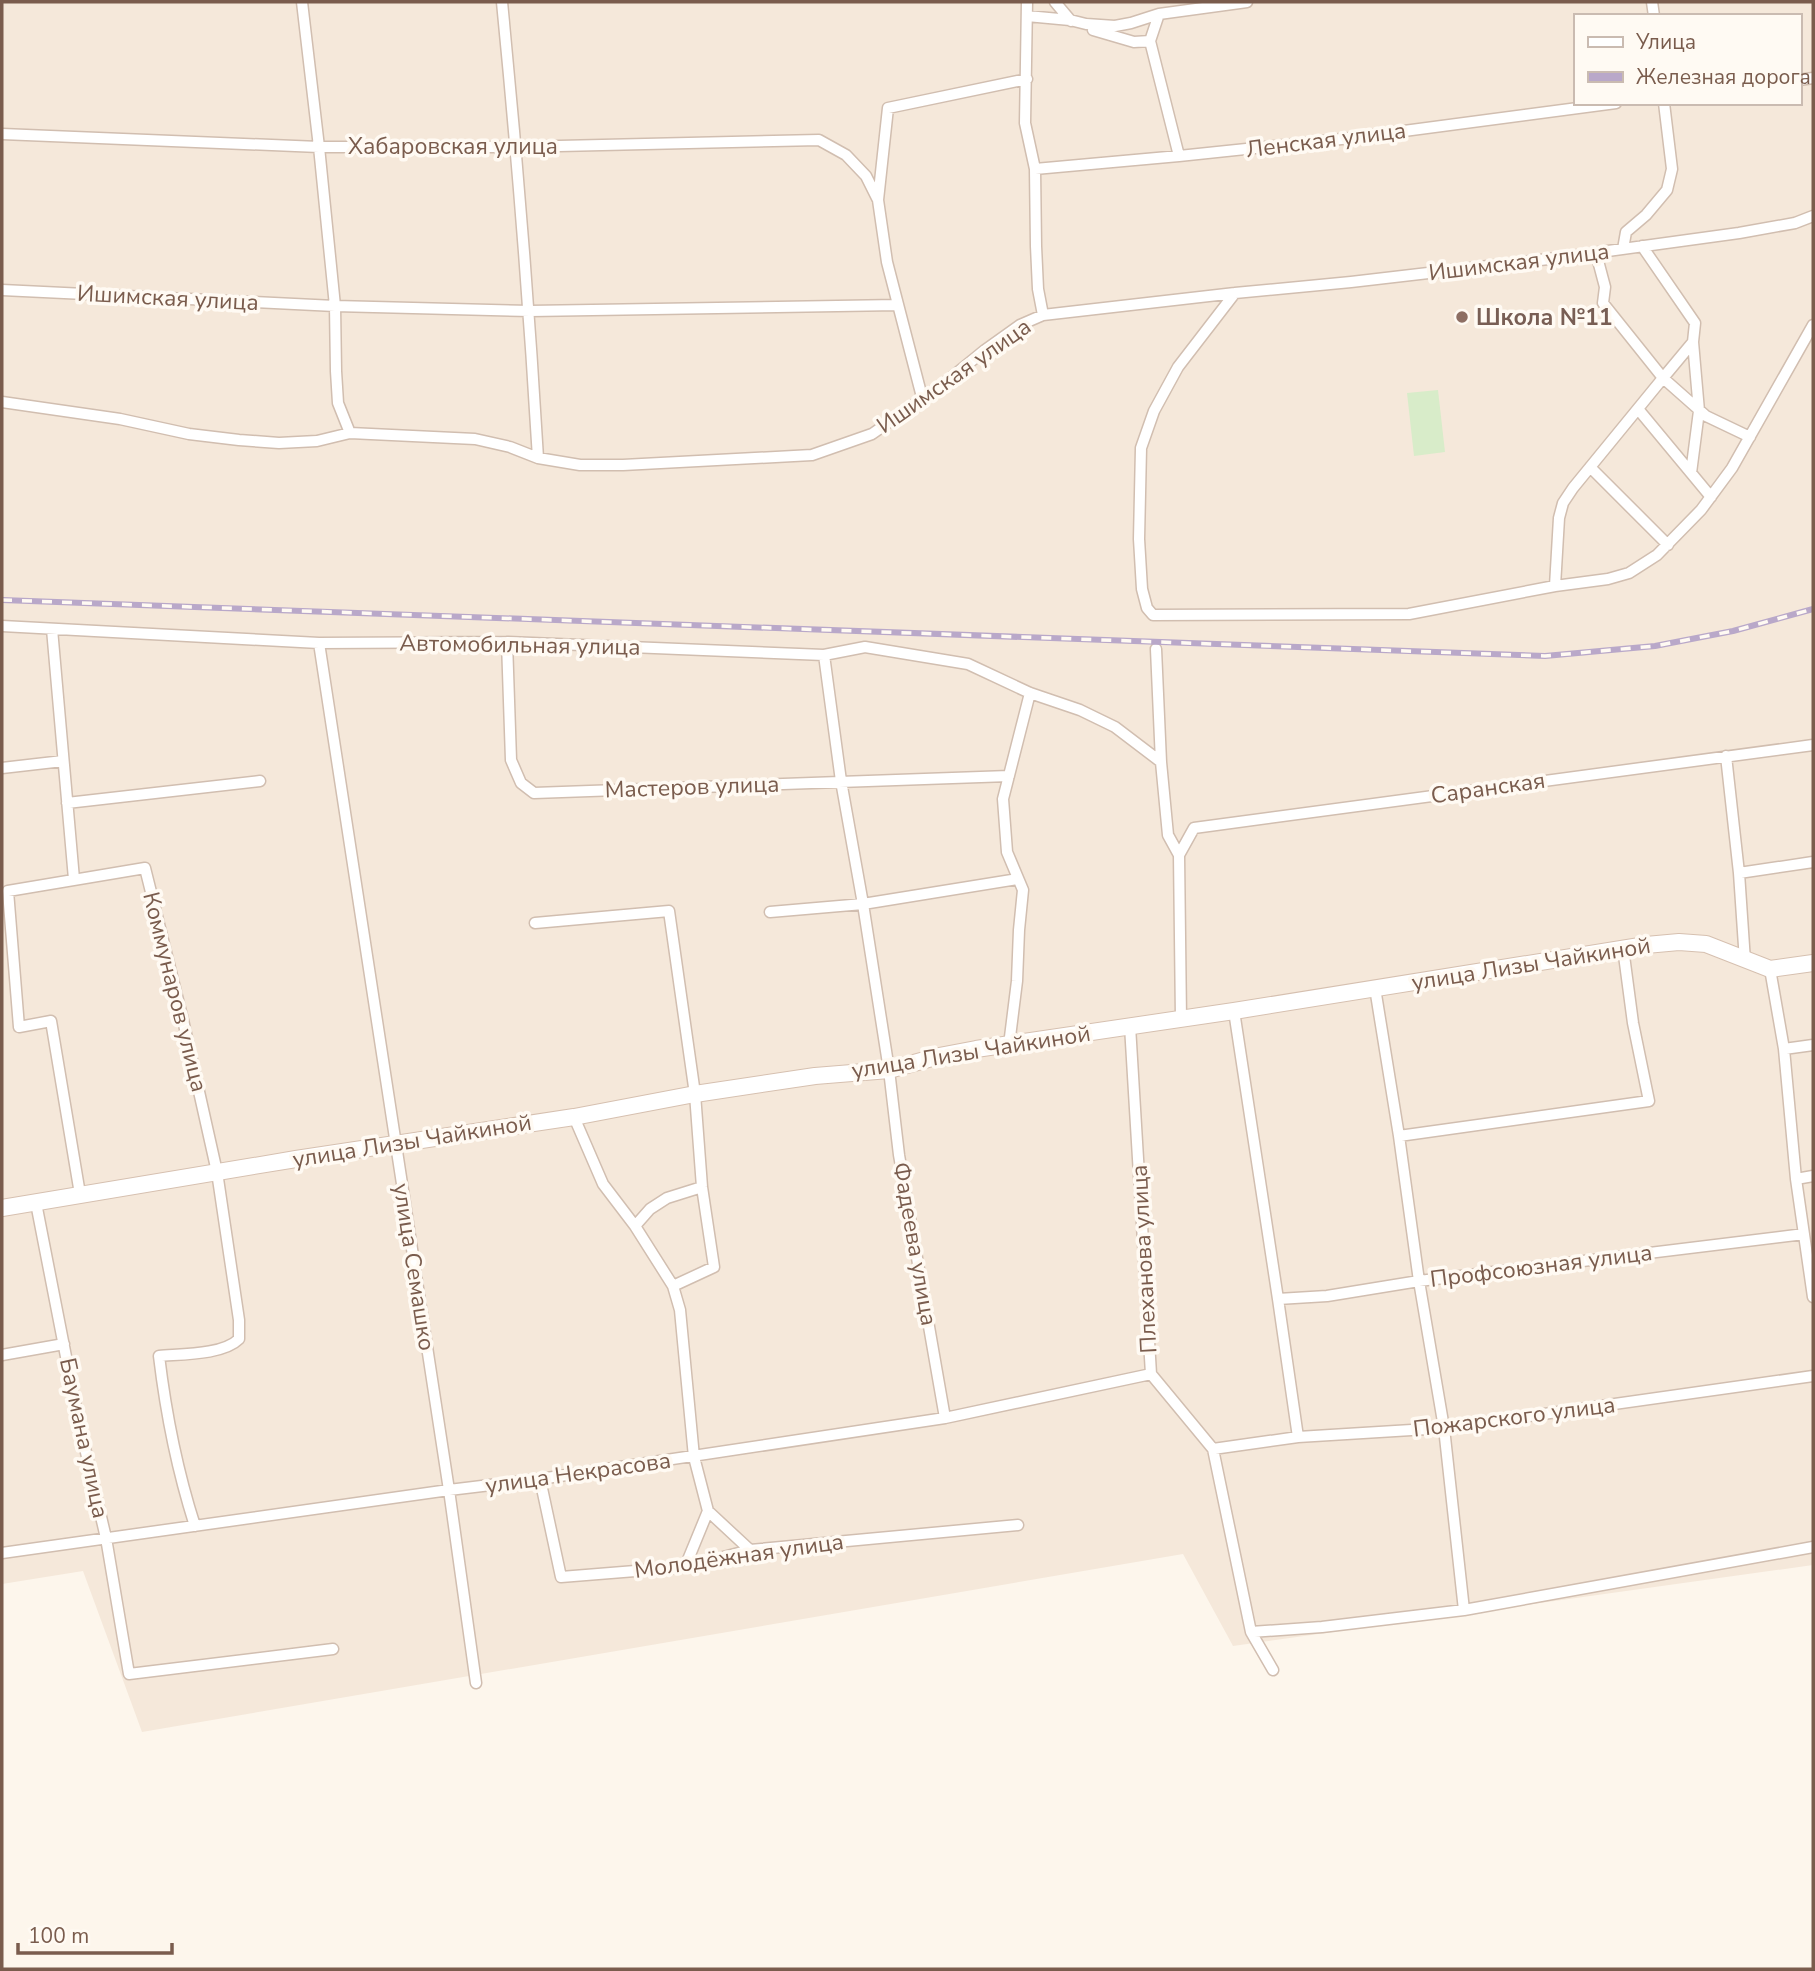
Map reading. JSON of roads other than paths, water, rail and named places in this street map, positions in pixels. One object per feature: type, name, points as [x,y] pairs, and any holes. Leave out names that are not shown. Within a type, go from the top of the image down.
[{"type":"street","points":[[302,2],[335,306],[338,402],[350,433]]},
{"type":"street","points":[[502,2],[530,311],[538,458]]},
{"type":"street","points":[[1027,2],[1026,123],[1035,169],[1038,289],[1043,315]]},
{"type":"street","points":[[1055,2],[1070,20],[1087,28],[1134,42],[1150,41]]},
{"type":"street","points":[[1027,16],[1115,26],[1145,20],[1158,14],[1247,2]]},
{"type":"street","points":[[1158,14],[1150,41],[1179,156]]},
{"type":"street","name":"Хабаровская улица","points":[[922,397],[887,262],[878,200],[888,108],[1027,79]]},
{"type":"street","name":"Ленская улица","points":[[1035,169],[1351,138],[1601,105]]},
{"type":"street","points":[[1623,249],[1626,232],[1646,215],[1667,190],[1672,169],[1664,105]]},
{"type":"street","name":"Хабаровская улица","points":[[2,134],[319,147],[516,147],[819,140],[846,155],[866,176],[878,200]]},
{"type":"street","name":"Ишимская улица","points":[[2,402],[120,419],[188,434],[239,440],[317,441],[350,433],[475,439],[510,447],[538,458],[580,465],[623,466],[813,455],[872,434],[1020,325],[1043,315],[1596,253],[1739,233],[1794,223],[1813,216]]},
{"type":"street","points":[[1642,246],[1695,324],[1693,342],[1699,411],[1691,473]]},
{"type":"street","points":[[1596,253],[1605,287],[1603,303],[1663,378],[1706,416],[1749,437]]},
{"type":"street","name":"Ишимская улица","points":[[2,290],[335,306],[530,311],[897,305]]},
{"type":"street","points":[[1235,293],[1178,367],[1154,411],[1141,448],[1139,539],[1142,589],[1147,608],[1153,615],[1409,614],[1629,573],[1668,545],[1711,497],[1732,468],[1813,325]]},
{"type":"street","points":[[1555,586],[1560,510],[1573,488],[1693,342]]},
{"type":"street","points":[[1638,409],[1711,497]]},
{"type":"street","points":[[1590,467],[1668,545]]},
{"type":"street","name":"Автомобильная улица","points":[[2,626],[319,643],[508,642],[824,655],[864,648],[968,664],[1115,727],[1161,762]]},
{"type":"street","points":[[52,629],[74,880]]},
{"type":"street","name":"Мастеров улица","points":[[508,642],[511,760],[521,783],[534,793],[1009,776]]},
{"type":"street","name":"улица Семашко","points":[[319,643],[449,1490],[476,1683]]},
{"type":"street","points":[[1156,649],[1161,762],[1168,835],[1179,855],[1181,1019]]},
{"type":"street","name":"Фадеева улица","points":[[824,655],[841,781],[889,1070],[899,1155],[945,1418]]},
{"type":"street","points":[[1009,1045],[1017,981],[1023,890],[1007,852],[1003,799],[1031,693]]},
{"type":"street","name":"Саранская","points":[[1179,855],[1194,828],[1813,745]]},
{"type":"street","points":[[1726,756],[1739,873],[1745,961]]},
{"type":"street","points":[[2,768],[63,761]]},
{"type":"street","points":[[67,803],[260,781]]},
{"type":"street","points":[[1739,873],[1813,862]]},
{"type":"street","name":"Коммунаров улица","points":[[80,1194],[51,1021],[19,1027],[8,891],[145,867],[217,1172],[239,1320],[239,1339],[233,1344],[205,1352],[159,1356],[174,1454],[195,1526]]},
{"type":"street","points":[[770,912],[863,904],[1018,879]]},
{"type":"street","points":[[535,923],[669,911],[695,1094],[702,1187],[714,1267],[673,1286]]},
{"type":"street","name":"улица Лизы Чайкиной","points":[[2,1208],[573,1117],[695,1094],[815,1076],[889,1070],[939,1056],[1623,948],[1679,942],[1706,944],[1770,969],[1813,963]]},
{"type":"street","points":[[1399,1136],[1649,1101],[1633,1023],[1623,948]]},
{"type":"street","points":[[1770,969],[1784,1049],[1796,1179],[1813,1297]]},
{"type":"street","points":[[1375,988],[1444,1428],[1464,1610]]},
{"type":"street","points":[[1234,1011],[1298,1437]]},
{"type":"street","name":"Плеханова улица","points":[[1130,1026],[1151,1374],[1213,1449],[1251,1632],[1273,1670]]},
{"type":"street","points":[[1784,1049],[1813,1045]]},
{"type":"street","points":[[573,1117],[603,1184],[635,1226],[673,1286],[680,1310],[694,1457],[708,1511],[750,1550]]},
{"type":"street","points":[[1796,1179],[1813,1176]]},
{"type":"street","points":[[635,1226],[650,1209],[667,1198],[702,1187]]},
{"type":"street","name":"Баумана улица","points":[[36,1203],[78,1418],[106,1538],[129,1674],[333,1649]]},
{"type":"street","name":"Профсоюзная улица","points":[[1278,1299],[1327,1296],[1419,1281],[1804,1234]]},
{"type":"street","points":[[2,1355],[64,1344]]},
{"type":"street","name":"улица Некрасова","points":[[2,1553],[694,1457],[945,1418],[1151,1374]]},
{"type":"street","name":"Пожарского улица","points":[[1213,1449],[1298,1437],[1444,1428],[1813,1376]]},
{"type":"street","name":"Молодёжная улица","points":[[540,1479],[561,1577],[685,1567],[750,1550],[1018,1525]]},
{"type":"street","points":[[685,1567],[708,1511]]},
{"type":"street","points":[[1251,1632],[1322,1628],[1464,1610],[1813,1547]]},
{"type":"railway","points":[[2,600],[1545,656],[1655,646],[1733,631],[1813,609]]},
{"type":"place","name":"Школа №11","points":[[1462,317]]}]
